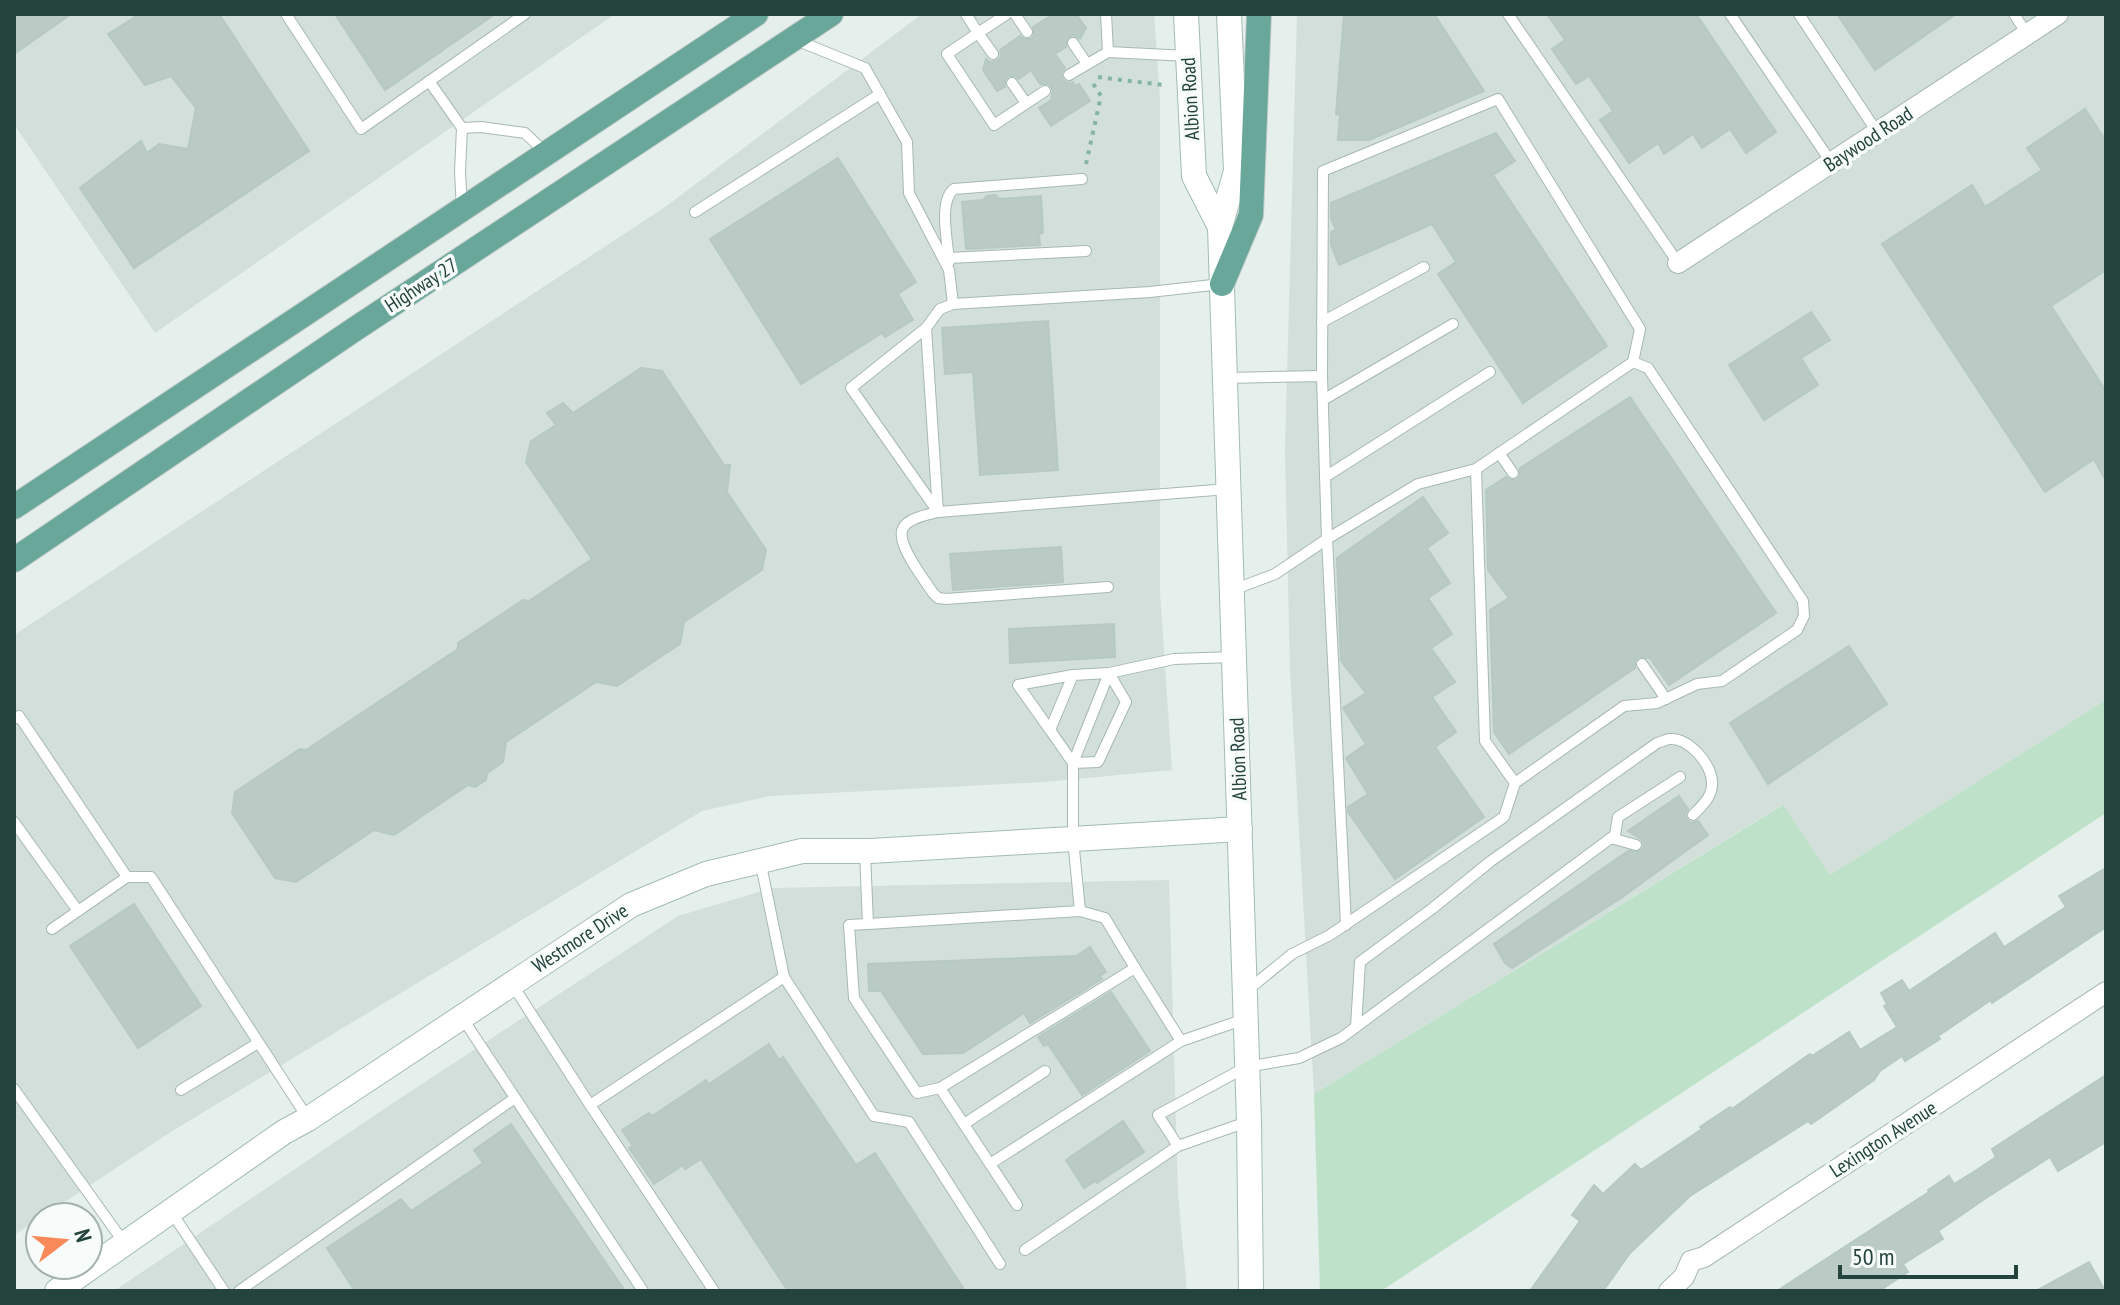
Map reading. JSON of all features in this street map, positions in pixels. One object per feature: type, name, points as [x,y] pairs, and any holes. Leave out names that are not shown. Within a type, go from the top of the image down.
[{"type":"main road","name":"Highway 27","points":[[14,507],[755,14]]},
{"type":"main road","name":"Highway 27","points":[[14,560],[355,329],[831,14]]},
{"type":"main road","name":"Albion Road","points":[[1186,14],[1194,176],[1220,227]]},
{"type":"main road","name":"Albion Road","points":[[1229,14],[1236,171],[1220,227],[1249,1121],[1251,1291]]},
{"type":"main road","points":[[1222,284],[1251,215],[1259,14]]},
{"type":"main road","name":"Westmore Drive","points":[[57,1291],[284,1132],[511,982],[631,905],[706,874],[802,851],[865,851],[1240,829]]},
{"type":"street","name":"Baywood Road","points":[[1678,263],[2058,14]]},
{"type":"street","name":"Lexington Avenue","points":[[1669,1291],[1684,1277],[1691,1261],[1704,1257],[2106,992]]},
{"type":"lane","points":[[286,14],[361,129],[525,14]]},
{"type":"lane","points":[[966,14],[993,54]]},
{"type":"lane","points":[[1007,14],[947,54],[994,125],[1045,91]]},
{"type":"lane","points":[[1015,14],[1027,32]]},
{"type":"lane","points":[[1106,14],[1108,52]]},
{"type":"lane","points":[[1508,14],[1678,263]]},
{"type":"lane","points":[[1730,14],[1831,162]]},
{"type":"lane","points":[[1799,14],[1877,132]]},
{"type":"lane","points":[[2014,14],[2027,34]]},
{"type":"lane","points":[[794,39],[865,68],[907,142],[909,193],[949,264]]},
{"type":"lane","points":[[1073,43],[1087,64]]},
{"type":"lane","points":[[1069,75],[1108,52],[1189,57]]},
{"type":"lane","points":[[429,81],[462,128],[462,210]]},
{"type":"lane","points":[[1012,83],[1026,103]]},
{"type":"lane","points":[[695,212],[880,94]]},
{"type":"lane","points":[[1233,590],[1275,574],[1327,539],[1418,484],[1476,469],[1633,362],[1640,329],[1498,99],[1323,171],[1325,477],[1327,539],[1346,925]]},
{"type":"lane","points":[[462,128],[481,127],[525,133],[546,154]]},
{"type":"lane","points":[[953,304],[945,204],[947,194],[954,189],[1082,179]]},
{"type":"lane","points":[[949,264],[1086,251]]},
{"type":"lane","points":[[1322,322],[1424,267]]},
{"type":"lane","points":[[938,512],[851,388],[926,328],[940,309],[953,304],[1150,292],[1222,284]]},
{"type":"lane","points":[[1323,400],[1453,324]]},
{"type":"lane","points":[[926,328],[938,512]]},
{"type":"lane","points":[[1244,992],[1292,954],[1346,925],[1504,817],[1515,783],[1624,706],[1648,704],[1697,684],[1722,681],[1797,630],[1804,616],[1803,601],[1648,368],[1633,362]]},
{"type":"lane","points":[[1325,477],[1490,372]]},
{"type":"lane","points":[[1226,378],[1322,376]]},
{"type":"lane","points":[[1499,453],[1513,473]]},
{"type":"lane","points":[[1476,469],[1485,741],[1515,783]]},
{"type":"lane","points":[[1108,587],[938,598],[903,546],[901,532],[903,526],[917,518],[938,512],[1230,489]]},
{"type":"lane","points":[[1073,763],[1018,685],[1073,675],[1109,673],[1174,659],[1235,657]]},
{"type":"lane","points":[[1642,664],[1666,699]]},
{"type":"lane","points":[[1080,911],[1073,839],[1073,763],[1109,673]]},
{"type":"lane","points":[[1073,763],[1098,762],[1126,702],[1109,673]]},
{"type":"lane","points":[[1050,730],[1073,675]]},
{"type":"lane","points":[[14,719],[19,716],[127,877]]},
{"type":"lane","points":[[1356,1027],[1360,962],[1491,861],[1657,743],[1671,739],[1684,743],[1707,765],[1713,783],[1710,794],[1693,815]]},
{"type":"lane","points":[[1178,1146],[1158,1115],[1246,1067],[1299,1058],[1341,1038],[1615,835],[1618,817],[1680,777]]},
{"type":"lane","points":[[14,822],[78,911]]},
{"type":"lane","points":[[1611,838],[1636,845]]},
{"type":"lane","points":[[865,851],[868,924]]},
{"type":"lane","points":[[760,860],[784,977],[874,1116],[909,1122],[1000,1264]]},
{"type":"lane","points":[[52,929],[127,877],[151,877],[308,1119]]},
{"type":"lane","points":[[1135,968],[940,1088],[917,1093],[854,998],[849,925],[1080,911],[1105,918],[1181,1041]]},
{"type":"lane","points":[[590,1105],[784,977]]},
{"type":"lane","points":[[511,982],[714,1291]]},
{"type":"lane","points":[[461,1016],[643,1291]]},
{"type":"lane","points":[[990,1164],[1181,1041],[1245,1019]]},
{"type":"lane","points":[[181,1090],[258,1043]]},
{"type":"lane","points":[[964,1124],[1045,1071]]},
{"type":"lane","points":[[940,1088],[1017,1205]]},
{"type":"lane","points":[[14,1089],[125,1244]]},
{"type":"lane","points":[[239,1291],[515,1098]]},
{"type":"lane","points":[[1025,1250],[1178,1146],[1249,1121]]},
{"type":"lane","points":[[171,1211],[224,1291]]},
{"type":"path","points":[[1082,179],[1101,96],[1088,76],[1163,85]]},
{"type":"shaded area","points":[[14,14],[615,14],[155,333],[14,124]]},
{"type":"shaded area","points":[[922,14],[1154,14],[1160,98],[1160,592],[1172,770],[1044,782],[770,796],[702,811],[174,1130],[66,1201],[24,1201],[24,1228],[14,1235],[14,635],[665,207]]},
{"type":"shaded area","points":[[1297,14],[2106,14],[2106,700],[1830,875],[1782,805],[1314,1094],[1290,670],[1285,450]]},
{"type":"shaded area","points":[[1169,880],[1178,1194],[1187,1291],[114,1291],[678,916],[772,888]]},
{"type":"green space","points":[[2106,700],[2106,813],[1381,1291],[1320,1291],[1314,1094],[1783,805],[1830,875]]},
{"type":"building","points":[[14,14],[71,14],[14,54]]},
{"type":"building","points":[[140,14],[219,14],[309,151],[134,268],[80,188],[141,141],[147,153],[159,144],[188,149],[196,108],[171,76],[145,85],[108,34]]},
{"type":"building","points":[[335,14],[495,14],[385,90]]},
{"type":"building","points":[[1054,14],[1076,14],[1086,28],[1080,39],[1073,35],[1068,37],[1066,47],[1055,54],[1065,68],[1061,74],[1063,80],[1076,86],[1079,84],[1090,101],[1051,126],[1039,108],[1051,100],[1053,90],[1049,84],[1040,84],[1031,70],[1019,79],[1008,76],[1005,87],[997,91],[983,70],[986,59],[997,61],[1001,57],[1000,50],[1020,36],[1031,39],[1033,27]]},
{"type":"building","points":[[1344,14],[1434,14],[1484,91],[1369,140],[1338,140],[1340,115],[1336,114]]},
{"type":"building","points":[[1547,14],[1696,14],[1776,132],[1746,153],[1730,129],[1702,148],[1693,134],[1664,154],[1658,143],[1629,163],[1600,120],[1613,111],[1589,76],[1576,84],[1552,49],[1565,40]]},
{"type":"building","points":[[1837,14],[1956,14],[1875,70]]},
{"type":"building","points":[[2085,109],[2106,141],[2106,270],[2051,306],[2106,391],[2106,481],[2094,459],[2045,492],[1882,244],[1972,185],[1985,207],[2042,170],[2027,148]]},
{"type":"building","points":[[1496,133],[1515,161],[1493,175],[1607,346],[1523,403],[1438,274],[1456,262],[1432,224],[1339,265],[1331,245],[1331,232],[1336,230],[1331,218],[1331,203]]},
{"type":"building","points":[[838,158],[916,282],[898,294],[913,320],[885,337],[882,333],[801,384],[710,239]]},
{"type":"building","points":[[996,195],[999,199],[1041,196],[1043,232],[1039,235],[1040,245],[966,249],[962,202]]},
{"type":"building","points":[[1811,312],[1830,340],[1801,358],[1818,385],[1764,420],[1729,365]]},
{"type":"building","points":[[1048,321],[1058,470],[980,475],[973,372],[945,374],[942,328]]},
{"type":"building","points":[[641,368],[662,371],[724,465],[730,465],[727,492],[766,550],[762,570],[684,622],[680,644],[617,686],[596,682],[506,742],[503,762],[487,773],[486,780],[475,787],[468,785],[394,835],[374,830],[296,882],[275,878],[232,813],[235,792],[300,749],[306,750],[458,649],[458,643],[592,559],[526,462],[531,441],[556,425],[547,413],[563,403],[573,413]]},
{"type":"building","points":[[1630,397],[1776,613],[1669,685],[1650,658],[1638,657],[1635,668],[1509,754],[1494,732],[1490,610],[1509,598],[1488,570],[1486,490],[1506,477],[1517,480],[1520,468]]},
{"type":"building","points":[[1423,497],[1448,533],[1427,548],[1450,583],[1428,598],[1452,634],[1431,648],[1455,682],[1432,697],[1456,732],[1435,747],[1484,817],[1395,879],[1348,812],[1348,807],[1368,794],[1346,758],[1366,744],[1343,708],[1366,693],[1341,661],[1337,558]]},
{"type":"building","points":[[1061,547],[1063,582],[953,590],[950,554]]},
{"type":"building","points":[[1114,624],[1115,657],[1010,663],[1009,629]]},
{"type":"building","points":[[1849,646],[1887,704],[1768,784],[1730,723]]},
{"type":"building","points":[[1679,796],[1688,809],[1685,814],[1687,820],[1692,823],[1698,821],[1708,835],[1621,898],[1512,968],[1505,963],[1494,944],[1628,851],[1641,851],[1644,846],[1642,840],[1628,831]]},
{"type":"building","points":[[2106,868],[2106,927],[1992,1003],[1991,1000],[1938,1036],[1940,1039],[1905,1061],[1902,1056],[1880,1071],[1874,1080],[1811,1124],[1808,1121],[1690,1196],[1630,1253],[1603,1291],[1530,1291],[1580,1221],[1572,1215],[1594,1185],[1603,1194],[1635,1164],[1641,1170],[1730,1107],[1732,1109],[1810,1054],[1812,1056],[1849,1032],[1860,1050],[1897,1027],[1884,1006],[1887,1004],[1881,993],[1902,980],[1909,991],[1995,933],[2004,947],[2066,907],[2059,896]]},
{"type":"building","points":[[134,904],[201,1006],[138,1048],[70,946]]},
{"type":"building","points":[[1090,947],[1106,972],[1100,976],[1102,979],[1030,1023],[1024,1013],[963,1053],[923,1054],[881,991],[869,991],[868,964],[1076,956]]},
{"type":"building","points":[[1111,992],[1150,1051],[1082,1095],[1048,1044],[1044,1046],[1038,1037]]},
{"type":"building","points":[[769,1044],[779,1060],[783,1057],[856,1165],[875,1153],[965,1291],[788,1291],[701,1159],[685,1169],[683,1165],[654,1184],[629,1148],[633,1146],[622,1130],[649,1113],[652,1116],[706,1080],[709,1084]]},
{"type":"building","points":[[2106,1075],[2106,1142],[2058,1171],[2050,1157],[1986,1198],[1938,1231],[1943,1239],[1903,1264],[1908,1272],[1879,1291],[1777,1291],[1949,1176],[1954,1184],[1972,1173],[1996,1157],[1992,1149]]},
{"type":"building","points":[[1123,1121],[1144,1152],[1097,1183],[1095,1181],[1084,1188],[1066,1160]]},
{"type":"building","points":[[511,1124],[625,1291],[355,1291],[327,1248],[401,1199],[411,1211],[483,1163],[474,1150]]},
{"type":"building","points":[[2089,1262],[2105,1291],[2036,1291]]}]
